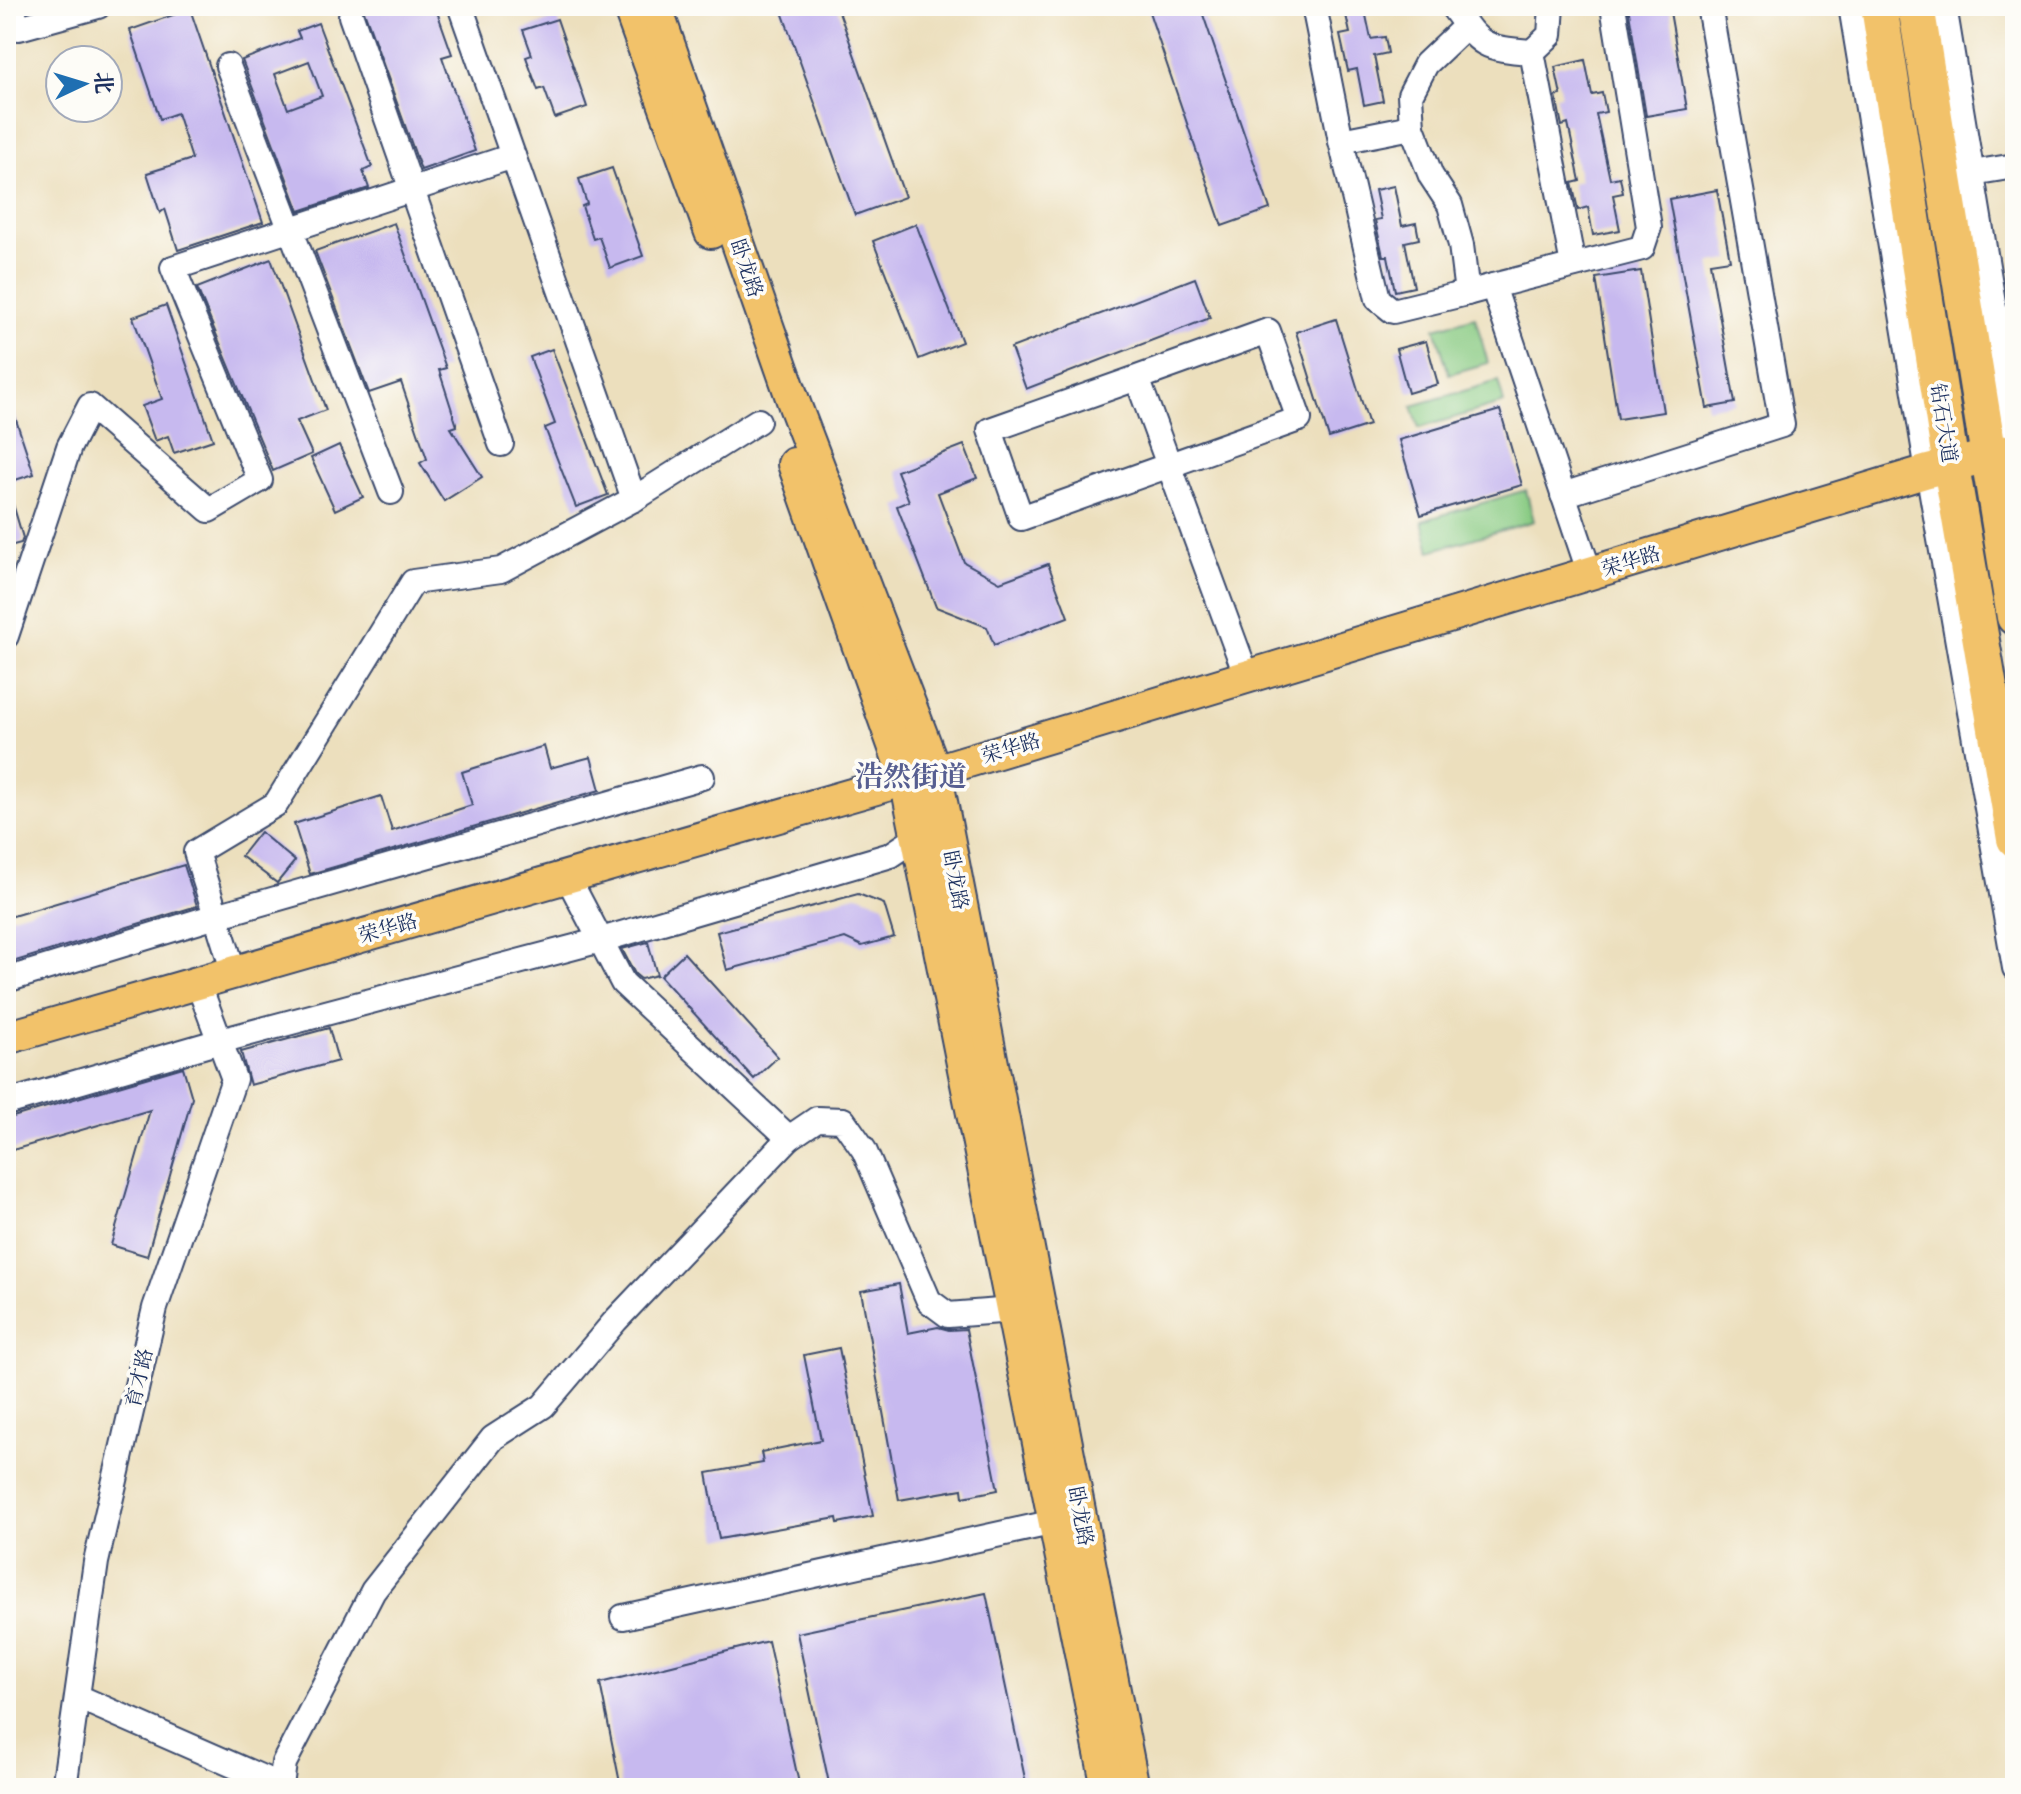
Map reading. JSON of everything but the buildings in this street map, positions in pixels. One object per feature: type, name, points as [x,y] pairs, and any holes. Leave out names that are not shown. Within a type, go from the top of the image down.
[{"type":"highway","name":"钻石大道","points":[[1879,6],[1939,468],[1981,644],[2015,839]]},
{"type":"highway","name":"钻石大道","points":[[1916,6],[1964,186],[2005,457],[2015,617]]},
{"type":"main road","name":"卧龙路","points":[[629,6],[921,775],[918,837],[1108,1788]]},
{"type":"main road","name":"卧龙路","points":[[655,6],[921,775],[1133,1788]]},
{"type":"main road","name":"荣华路","points":[[6,1038],[921,775],[1939,468],[2005,457]]},
{"type":"street","points":[[11,6],[19,28],[98,6]]},
{"type":"street","points":[[1314,6],[1341,141],[1378,299],[1393,311],[1642,248],[1649,227],[1613,6]]},
{"type":"street","points":[[1467,293],[1461,245],[1450,205],[1431,176],[1412,127],[1410,95],[1426,64],[1459,16],[1477,40],[1501,49],[1532,52],[1550,35],[1552,6]]},
{"type":"street","points":[[1563,495],[1782,425],[1709,6]]},
{"type":"street","points":[[1851,6],[1939,468],[1947,580],[2015,968]]},
{"type":"street","points":[[1944,6],[1964,186],[2015,166]]},
{"type":"street","points":[[462,11],[634,499]]},
{"type":"street","points":[[351,16],[501,444]]},
{"type":"street","points":[[1532,52],[1573,265]]},
{"type":"street","points":[[228,66],[391,492]]},
{"type":"street","points":[[1341,141],[1412,127]]},
{"type":"street","points":[[7,628],[69,447],[90,406],[209,510],[260,480],[173,268],[513,156]]},
{"type":"street","points":[[1493,286],[1590,574]]},
{"type":"street","points":[[1268,331],[1299,419],[1021,518],[990,430],[1137,378],[1268,331]]},
{"type":"street","points":[[1137,378],[1247,677]]},
{"type":"street","points":[[234,973],[196,852],[276,804],[413,582],[501,570],[634,499],[758,421]]},
{"type":"street","points":[[1947,580],[1981,644]]},
{"type":"street","points":[[6,980],[216,916],[702,777]]},
{"type":"street","points":[[6,1103],[220,1041],[601,940],[891,855],[918,837]]},
{"type":"street","points":[[567,876],[623,983],[789,1138]]},
{"type":"street","name":"育才路","points":[[64,1788],[96,1562],[155,1308],[234,1079],[198,983]]},
{"type":"street","points":[[78,1697],[281,1786],[284,1763],[373,1591],[493,1438],[543,1406],[616,1320],[789,1138],[817,1119],[843,1120],[864,1150],[929,1301],[948,1315],[1013,1310]]},
{"type":"street","points":[[623,1617],[1055,1522]]},
{"type":"green space","points":[[1475,317],[1488,363],[1449,374],[1435,328]]},
{"type":"green space","points":[[1498,381],[1504,403],[1419,428],[1412,406]]},
{"type":"green space","points":[[1526,490],[1534,521],[1430,551],[1422,521]]},
{"type":"district","name":"浩然街道","points":[[911,776]]}]
